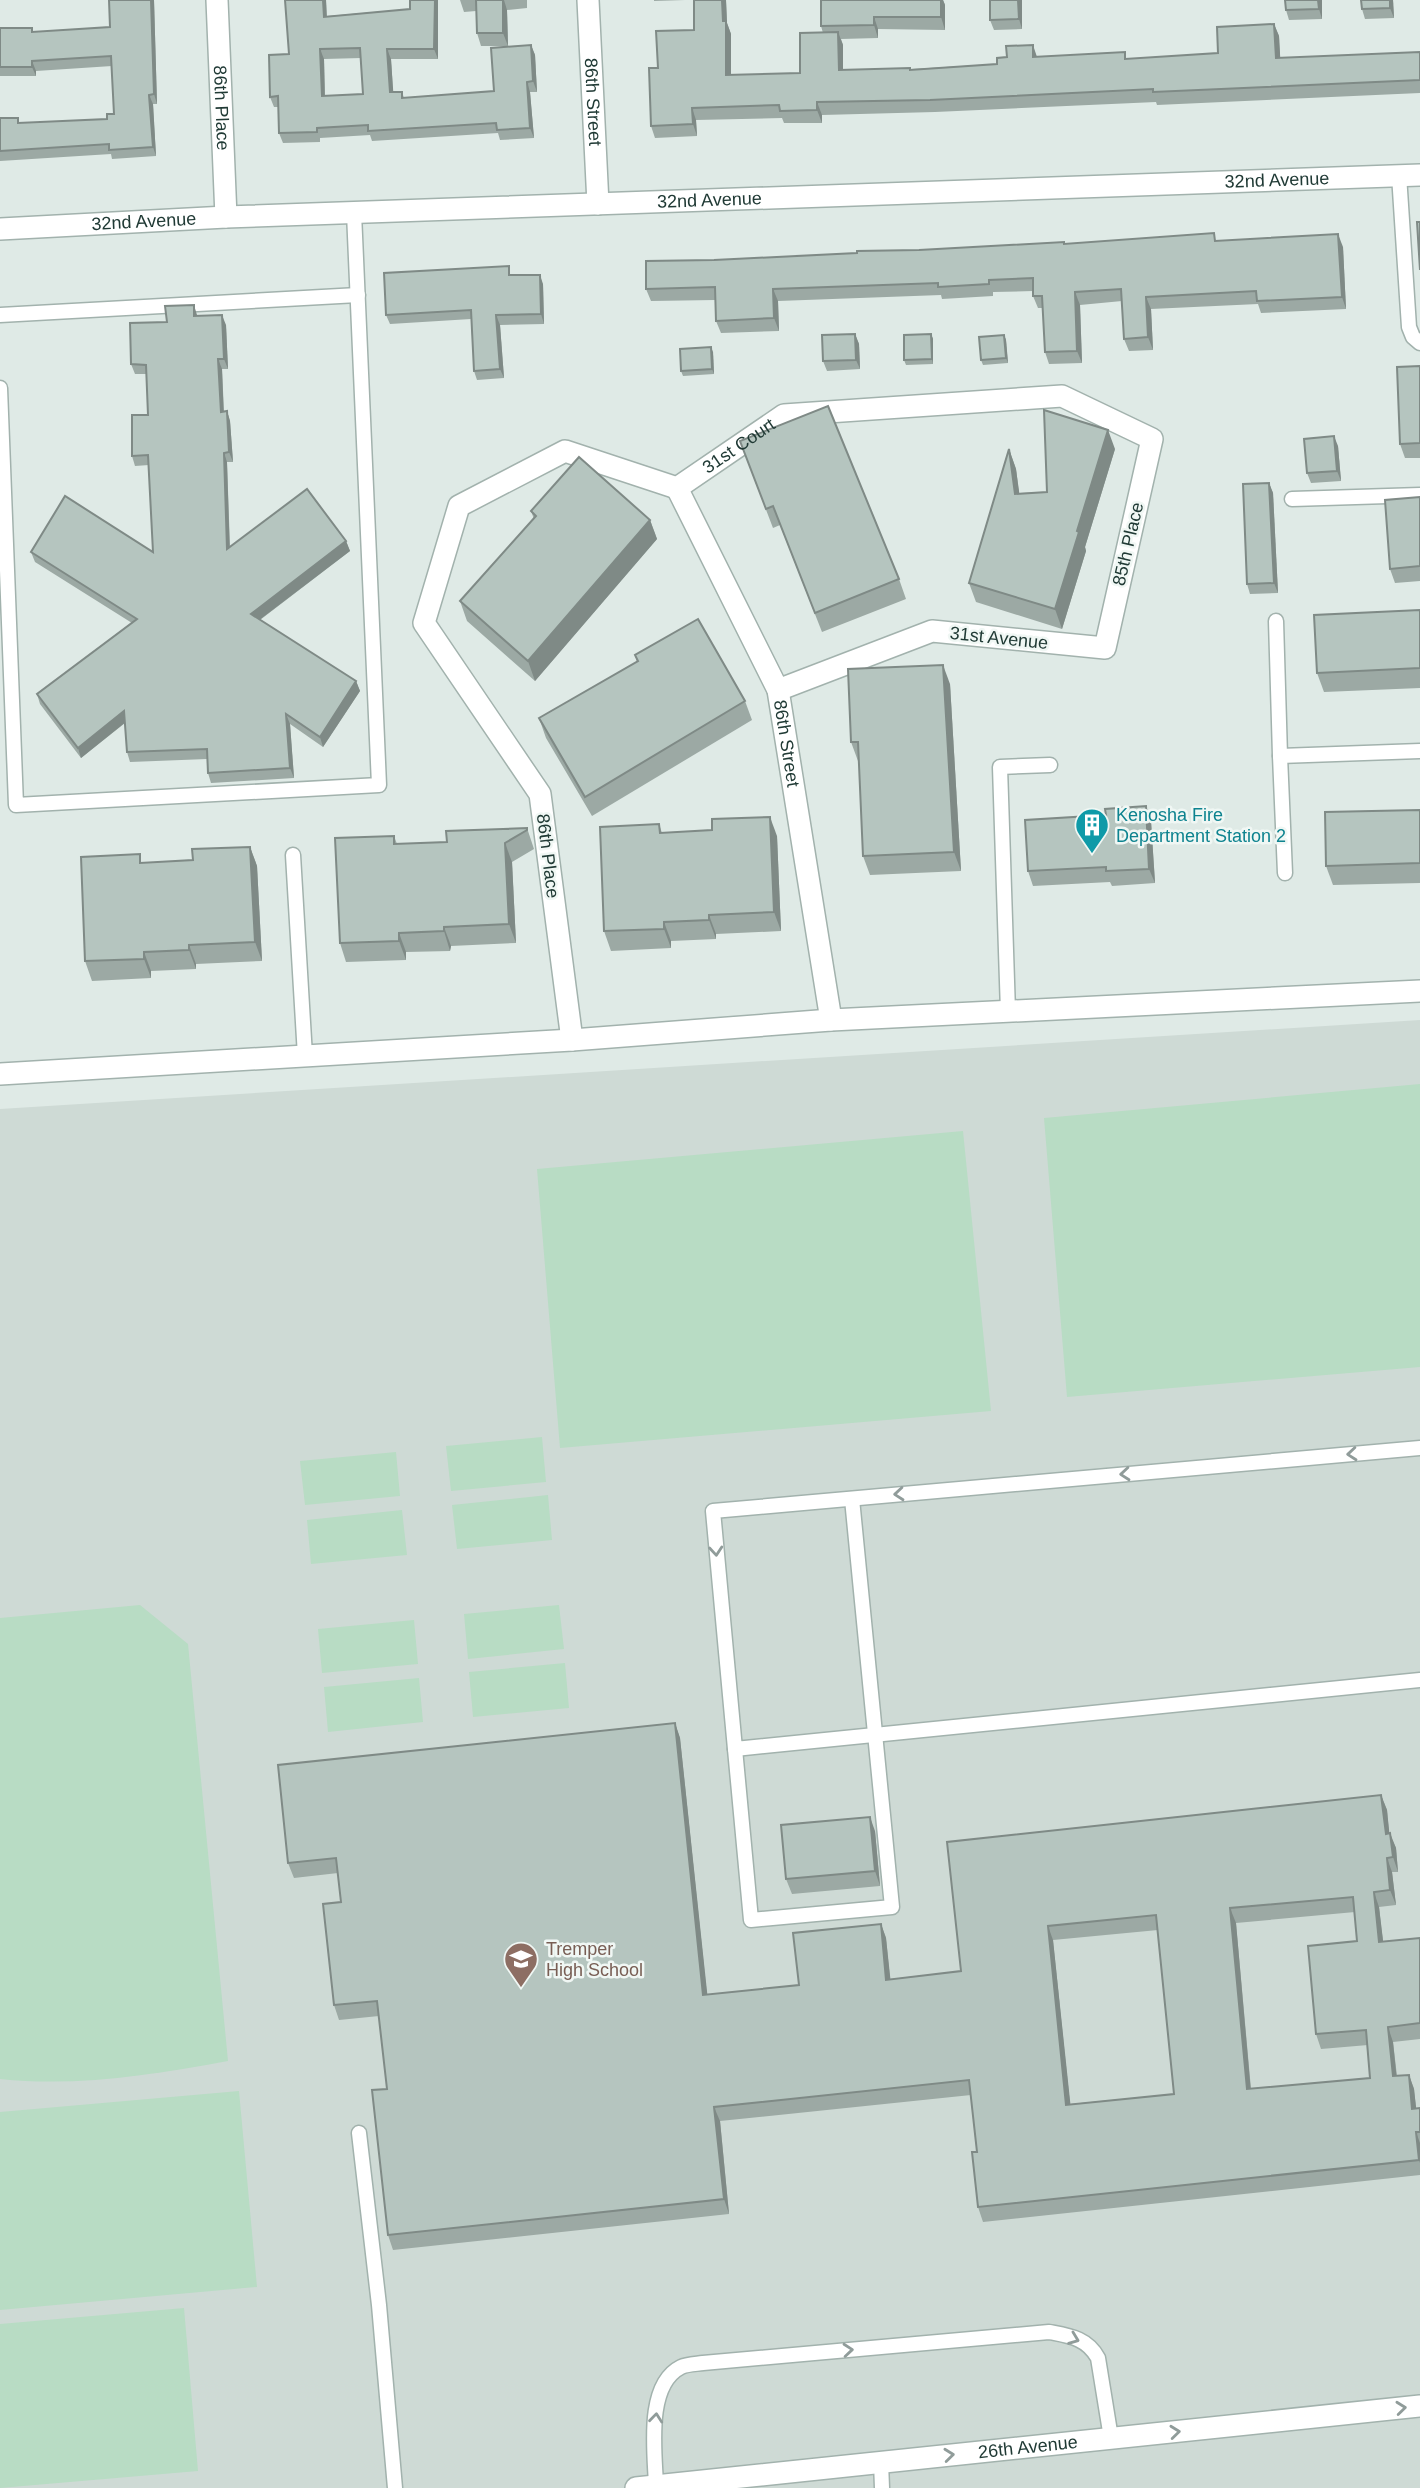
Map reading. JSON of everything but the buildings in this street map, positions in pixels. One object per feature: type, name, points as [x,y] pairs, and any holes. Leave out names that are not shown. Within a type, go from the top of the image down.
[{"type":"street","name":"86th Place","points":[[217,0],[226,217]]},
{"type":"street","name":"86th Street","points":[[588,0],[598,204]]},
{"type":"street","name":"32nd Avenue","points":[[0,229],[354,212],[1410,175]]},
{"type":"street","name":"31st Court","points":[[677,488],[783,415],[1062,396],[1152,439]]},
{"type":"street","name":"85th Place","points":[[1105,648],[1152,439]]},
{"type":"street","name":"86th Place","points":[[572,1040],[540,794],[424,623],[459,506],[565,451],[677,488]]},
{"type":"street","name":"86th Street","points":[[677,488],[778,690],[831,1020]]},
{"type":"street","name":"31st Avenue","points":[[778,690],[932,631],[1105,648]]},
{"type":"street","points":[[0,1074],[572,1040],[831,1020],[1420,991]]},
{"type":"street","name":"26th Avenue","points":[[646,2487],[1420,2406]]},
{"type":"lane","points":[[1410,175],[1409,327],[1413,337],[1420,343]]},
{"type":"lane","points":[[0,388],[16,805],[379,785],[354,212]]},
{"type":"lane","points":[[0,316],[358,295]]},
{"type":"lane","points":[[1292,499],[1420,495]]},
{"type":"lane","points":[[1276,621],[1285,873]]},
{"type":"lane","points":[[1280,756],[1420,751]]},
{"type":"lane","points":[[1008,1012],[1000,767],[1050,765]]},
{"type":"lane","points":[[293,855],[305,1056]]},
{"type":"lane","points":[[852,1499],[892,1907],[751,1920],[713,1511],[1420,1448]]},
{"type":"lane","points":[[735,1749],[1420,1680]]},
{"type":"lane","points":[[359,2133],[396,2488]]},
{"type":"lane","points":[[646,2487],[654,2419],[664,2382],[681,2367],[703,2362],[1049,2332],[1075,2337],[1092,2348],[1098,2358],[1111,2438]]},
{"type":"lane","points":[[881,2462],[882,2488]]},
{"type":"shaded area","points":[[1420,1020],[1420,2488],[0,2488],[0,1109]]},
{"type":"green space","points":[[1420,1084],[1420,1367],[1067,1397],[1044,1118]]},
{"type":"green space","points":[[963,1131],[991,1411],[560,1448],[537,1169]]},
{"type":"green space","points":[[542,1437],[546,1482],[451,1491],[446,1446]]},
{"type":"green space","points":[[396,1452],[400,1496],[305,1505],[300,1461]]},
{"type":"green space","points":[[548,1495],[552,1540],[457,1549],[452,1505]]},
{"type":"green space","points":[[402,1510],[407,1555],[311,1564],[307,1520]]},
{"type":"green space","points":[[140,1605],[188,1644],[228,2061],[86,2081],[0,2079],[0,1618]]},
{"type":"green space","points":[[559,1605],[564,1649],[468,1659],[464,1614]]},
{"type":"green space","points":[[414,1620],[418,1664],[322,1673],[318,1629]]},
{"type":"green space","points":[[565,1663],[569,1708],[473,1717],[469,1672]]},
{"type":"green space","points":[[419,1678],[423,1722],[328,1732],[324,1687]]},
{"type":"green space","points":[[239,2091],[257,2287],[0,2310],[0,2112]]},
{"type":"green space","points":[[184,2308],[198,2471],[0,2488],[0,2324]]},
{"type":"place","name":"Kenosha Fire Department Station 2","points":[[1092,855]]},
{"type":"place","name":"Tremper High School","points":[[521,1989]]}]
